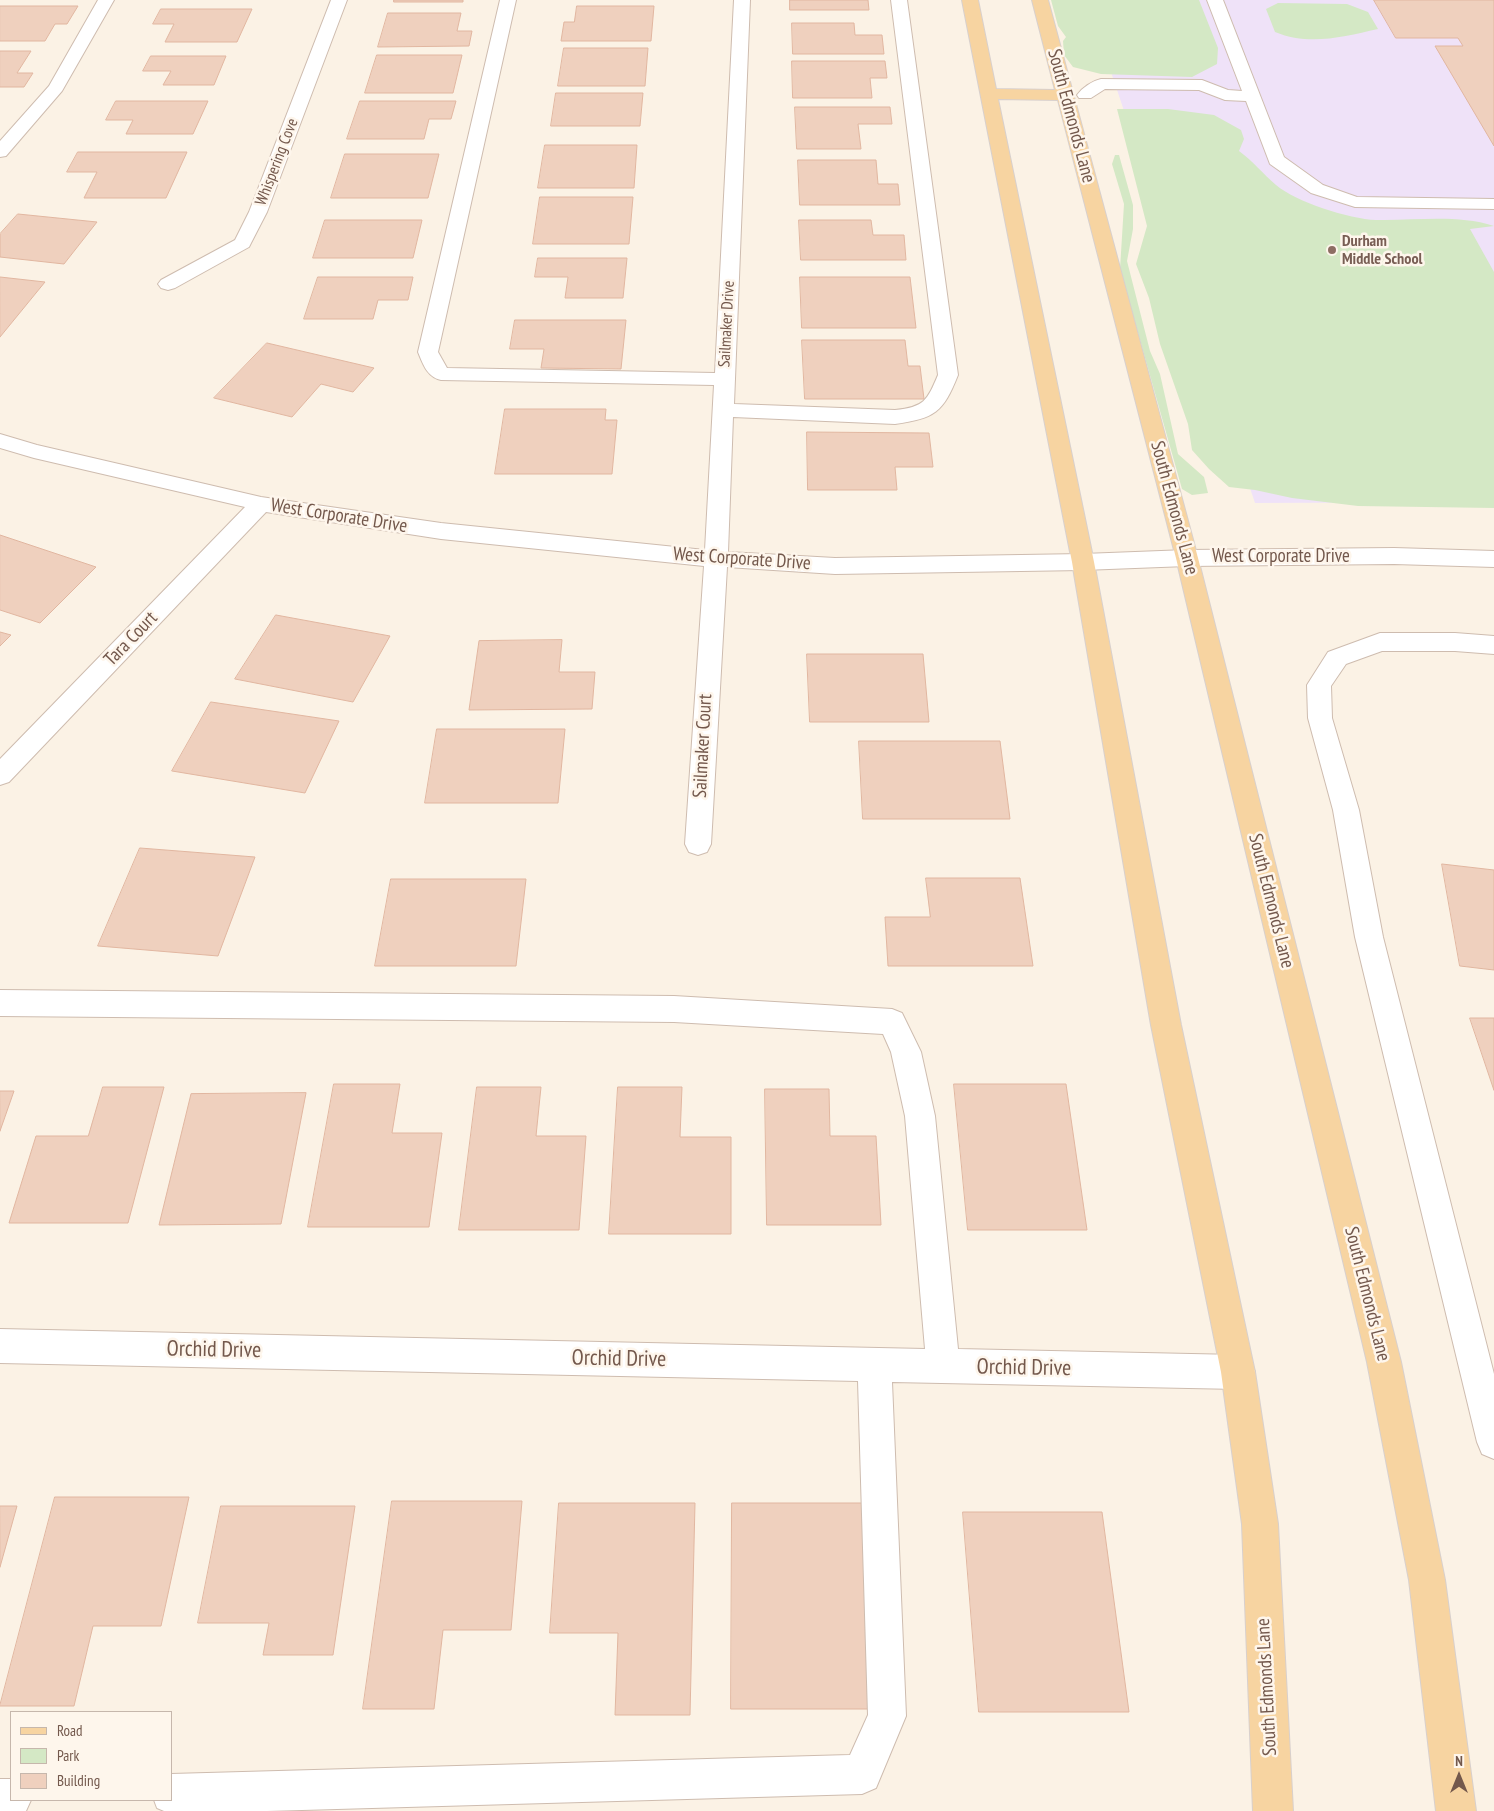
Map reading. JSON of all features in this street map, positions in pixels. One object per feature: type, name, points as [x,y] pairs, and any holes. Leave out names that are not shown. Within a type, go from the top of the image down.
[{"type":"main road","name":"South Edmonds Lane","points":[[970,0],[1083,562],[1153,944],[1166,1026],[1238,1372],[1260,1524],[1273,1811]]},
{"type":"main road","name":"South Edmonds Lane","points":[[1040,0],[1187,558],[1384,1362],[1427,1580],[1456,1811]]},
{"type":"main road","points":[[988,94],[1066,95]]},
{"type":"street","points":[[0,152],[56,88],[106,0]]},
{"type":"street","name":"Whispering Cove","points":[[168,284],[242,243],[258,212],[339,0]]},
{"type":"street","points":[[508,0],[428,352],[433,365],[441,374],[724,379]]},
{"type":"street","name":"Sailmaker Drive","points":[[708,647],[716,559],[742,0]]},
{"type":"street","points":[[723,410],[895,417],[921,414],[938,399],[948,375],[899,0]]},
{"type":"street","points":[[1215,0],[1276,160],[1317,189],[1355,202],[1494,204]]},
{"type":"street","points":[[1086,95],[1101,84],[1202,85],[1225,95],[1253,96]]},
{"type":"street","points":[[1066,95],[1086,95],[1106,102]]},
{"type":"street","points":[[1203,104],[1212,104],[1225,95]]},
{"type":"street","name":"West Corporate Drive","points":[[0,441],[34,451],[261,504],[441,531],[716,559],[835,566],[1083,562],[1187,558],[1394,556],[1494,559]]},
{"type":"street","name":"Tara Court","points":[[0,775],[261,504]]},
{"type":"street","points":[[1494,645],[1455,642],[1380,642],[1337,658],[1318,685],[1320,718],[1346,810],[1369,937],[1494,1442]]},
{"type":"street","name":"Sailmaker Court","points":[[698,844],[708,647]]},
{"type":"street","points":[[0,1003],[674,1009],[892,1022],[906,1052],[920,1116],[943,1366]]},
{"type":"street","name":"Orchid Drive","points":[[0,1346],[1238,1372]]},
{"type":"street","points":[[172,1794],[862,1774],[887,1716],[874,1364]]},
{"type":"shaded area","name":"Durham Middle School","points":[[1087,0],[1494,0],[1494,502],[1255,503]]},
{"type":"green space","points":[[1051,0],[1199,0],[1218,48],[1217,64],[1192,77],[1101,74],[1073,67],[1064,55],[1063,41],[1066,37],[1058,26]]},
{"type":"green space","points":[[1278,3],[1347,4],[1368,12],[1378,29],[1326,39],[1301,39],[1288,36],[1275,32],[1266,9]]},
{"type":"green space","points":[[1117,109],[1168,109],[1214,115],[1241,130],[1244,139],[1239,151],[1276,185],[1296,198],[1338,213],[1376,220],[1450,219],[1480,222],[1494,226],[1470,229],[1494,272],[1494,508],[1358,506],[1292,498],[1255,490],[1229,487],[1209,469],[1192,450],[1188,424],[1160,344],[1149,298],[1136,264],[1147,226]]},
{"type":"green space","points":[[1115,155],[1119,155],[1133,205],[1133,229],[1127,261],[1150,351],[1160,374],[1178,454],[1204,477],[1208,493],[1192,495],[1182,489],[1120,269],[1124,204],[1112,164]]},
{"type":"building","points":[[394,0],[463,0],[463,2],[394,2]]},
{"type":"building","points":[[790,0],[868,0],[869,10],[790,10]]},
{"type":"building","points":[[1374,0],[1494,0],[1494,146],[1435,46],[1463,46],[1458,38],[1396,38]]},
{"type":"building","points":[[0,6],[78,6],[67,24],[55,24],[45,41],[0,41]]},
{"type":"building","points":[[577,6],[654,6],[651,41],[561,41],[564,22],[574,22]]},
{"type":"building","points":[[161,9],[252,9],[237,42],[165,42],[174,24],[153,24]]},
{"type":"building","points":[[388,13],[461,13],[457,31],[472,31],[469,46],[378,47]]},
{"type":"building","points":[[792,23],[854,23],[855,35],[882,35],[884,54],[793,54]]},
{"type":"building","points":[[564,48],[648,48],[645,86],[558,86]]},
{"type":"building","points":[[0,51],[31,51],[17,73],[33,73],[24,87],[0,87]]},
{"type":"building","points":[[377,55],[462,55],[453,93],[365,93]]},
{"type":"building","points":[[151,56],[226,56],[214,85],[163,85],[171,71],[143,71]]},
{"type":"building","points":[[792,61],[885,61],[887,78],[870,78],[872,98],[793,98]]},
{"type":"building","points":[[556,93],[643,93],[640,126],[551,126]]},
{"type":"building","points":[[116,101],[208,101],[193,134],[126,134],[133,120],[106,120]]},
{"type":"building","points":[[360,101],[456,101],[451,119],[429,119],[424,139],[347,139]]},
{"type":"building","points":[[795,107],[890,107],[892,124],[858,124],[861,149],[797,149]]},
{"type":"building","points":[[545,145],[637,145],[634,188],[538,188]]},
{"type":"building","points":[[78,152],[187,152],[166,198],[84,198],[97,172],[67,172]]},
{"type":"building","points":[[345,154],[439,154],[428,198],[331,198]]},
{"type":"building","points":[[798,160],[876,160],[878,184],[898,184],[900,205],[800,205]]},
{"type":"building","points":[[540,197],[633,197],[629,244],[533,244]]},
{"type":"building","points":[[18,214],[97,222],[64,264],[0,257],[0,234]]},
{"type":"building","points":[[325,220],[422,220],[413,258],[313,258]]},
{"type":"building","points":[[799,220],[871,220],[873,235],[904,235],[906,260],[801,260]]},
{"type":"building","points":[[538,258],[627,258],[623,298],[565,298],[568,277],[535,277]]},
{"type":"building","points":[[0,277],[45,282],[0,337]]},
{"type":"building","points":[[318,277],[413,277],[408,300],[378,300],[373,319],[304,319]]},
{"type":"building","points":[[800,277],[910,277],[916,328],[802,328]]},
{"type":"building","points":[[515,320],[626,320],[621,369],[541,368],[544,349],[510,349]]},
{"type":"building","points":[[802,340],[905,340],[908,366],[920,366],[924,399],[805,399]]},
{"type":"building","points":[[267,343],[374,368],[353,392],[321,384],[292,417],[214,398]]},
{"type":"building","points":[[505,409],[606,409],[605,420],[617,420],[612,474],[495,474]]},
{"type":"building","points":[[807,432],[929,433],[933,467],[895,467],[897,490],[808,490]]},
{"type":"building","points":[[0,535],[96,567],[40,623],[0,610]]},
{"type":"building","points":[[276,615],[390,636],[353,702],[235,679]]},
{"type":"building","points":[[0,632],[11,635],[0,646]]},
{"type":"building","points":[[562,640],[559,672],[595,672],[592,709],[469,710],[479,641]]},
{"type":"building","points":[[807,654],[923,654],[929,722],[810,722]]},
{"type":"building","points":[[211,702],[339,721],[305,793],[172,771]]},
{"type":"building","points":[[437,729],[565,729],[558,803],[425,803]]},
{"type":"building","points":[[859,741],[1000,741],[1010,819],[863,819]]},
{"type":"building","points":[[140,848],[255,857],[218,956],[98,946]]},
{"type":"building","points":[[1442,864],[1494,870],[1494,970],[1460,966]]},
{"type":"building","points":[[926,878],[1020,878],[1033,966],[888,966],[885,917],[930,917]]},
{"type":"building","points":[[391,879],[526,879],[516,966],[375,966]]},
{"type":"building","points":[[1470,1018],[1494,1018],[1494,1090]]},
{"type":"building","points":[[334,1084],[400,1084],[392,1133],[442,1133],[429,1227],[308,1227]]},
{"type":"building","points":[[954,1084],[1066,1084],[1087,1230],[968,1230]]},
{"type":"building","points":[[103,1087],[164,1087],[128,1223],[9,1223],[36,1136],[88,1136]]},
{"type":"building","points":[[477,1087],[541,1087],[536,1136],[586,1136],[579,1230],[459,1230]]},
{"type":"building","points":[[618,1087],[682,1087],[680,1137],[731,1137],[731,1234],[609,1234]]},
{"type":"building","points":[[765,1089],[829,1089],[830,1136],[876,1136],[881,1225],[767,1225]]},
{"type":"building","points":[[0,1091],[14,1091],[0,1131]]},
{"type":"building","points":[[306,1093],[281,1224],[159,1225],[191,1094]]},
{"type":"building","points":[[55,1497],[189,1497],[161,1626],[93,1626],[74,1706],[0,1706]]},
{"type":"building","points":[[392,1501],[522,1501],[511,1630],[443,1630],[434,1709],[363,1709]]},
{"type":"building","points":[[559,1503],[695,1503],[690,1715],[615,1715],[618,1633],[550,1633]]},
{"type":"building","points":[[732,1503],[863,1503],[872,1709],[731,1709]]},
{"type":"building","points":[[0,1506],[17,1506],[0,1567]]},
{"type":"building","points":[[221,1506],[355,1506],[333,1655],[263,1655],[269,1623],[198,1623]]},
{"type":"building","points":[[963,1512],[1102,1512],[1129,1712],[979,1712]]},
{"type":"place","name":"Durham Middle School","points":[[1332,250]]}]
